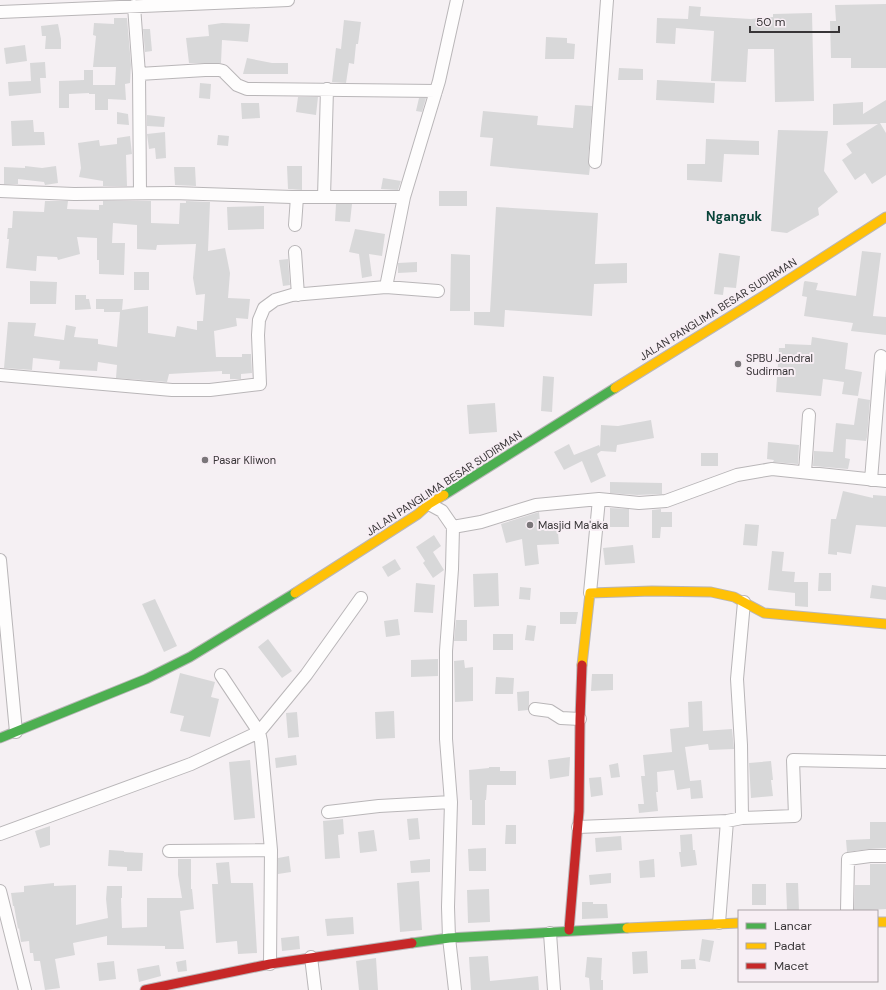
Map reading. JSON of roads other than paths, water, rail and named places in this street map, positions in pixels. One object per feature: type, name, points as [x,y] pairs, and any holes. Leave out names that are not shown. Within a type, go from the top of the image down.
[{"type":"street","points":[[0,12],[288,0]]},
{"type":"street","points":[[386,287],[404,197],[436,90],[458,0]]},
{"type":"street","points":[[595,162],[607,0]]},
{"type":"street","points":[[134,6],[139,74],[140,193]]},
{"type":"street","points":[[139,74],[214,70],[223,71],[237,85],[247,89],[436,90]]},
{"type":"street","points":[[324,197],[327,89]]},
{"type":"street","points":[[0,190],[74,194],[173,193],[297,197],[404,197]]},
{"type":"street","points":[[295,225],[297,197]]},
{"type":"street","name":"JALAN PANGLIMA BESAR SUDIRMAN","points":[[0,738],[146,679],[190,657],[288,598],[418,514],[429,504],[760,298],[886,217]]},
{"type":"street","points":[[295,252],[298,295]]},
{"type":"street","points":[[0,375],[172,390],[210,390],[260,384],[258,335],[259,320],[264,308],[275,300],[298,295],[386,287],[438,291]]},
{"type":"street","points":[[871,480],[881,356]]},
{"type":"street","points":[[805,472],[809,415]]},
{"type":"street","points":[[453,527],[481,522],[536,505],[599,500],[638,503],[666,501],[737,475],[772,469],[886,481]]},
{"type":"street","points":[[569,930],[578,827],[583,650],[599,500]]},
{"type":"street","points":[[429,504],[442,511],[453,527],[452,569],[446,659],[446,738],[451,802],[448,907],[455,990]]},
{"type":"street","points":[[0,560],[16,732]]},
{"type":"street","points":[[590,593],[655,591],[704,592],[734,597],[764,613],[886,624]]},
{"type":"street","points":[[0,834],[191,764],[259,732],[306,675],[361,598]]},
{"type":"street","points":[[742,818],[742,753],[737,679],[744,602]]},
{"type":"street","points":[[221,675],[259,732],[261,741],[271,850],[270,964]]},
{"type":"street","points":[[535,709],[550,711],[562,718],[580,719]]},
{"type":"street","points":[[578,827],[728,821],[742,818],[795,816],[793,760],[886,762]]},
{"type":"street","points":[[328,812],[379,806],[451,802]]},
{"type":"street","points":[[719,923],[728,821]]},
{"type":"street","points":[[170,851],[271,850]]},
{"type":"street","points":[[847,910],[848,859],[870,856],[886,856]]},
{"type":"street","points":[[0,891],[25,990]]},
{"type":"street","points":[[145,990],[311,957],[450,938],[550,933],[569,930],[738,922]]},
{"type":"street","points":[[550,933],[554,990]]},
{"type":"street","points":[[311,957],[315,990]]},
{"type":"place","name":"SPBU Jendral Sudirman","points":[[738,364]]},
{"type":"place","name":"Pasar Kliwon","points":[[205,460]]},
{"type":"place","name":"Masjid Ma'aka","points":[[530,525]]},
{"type":"district","name":"Nganguk","points":[[734,216]]}]
